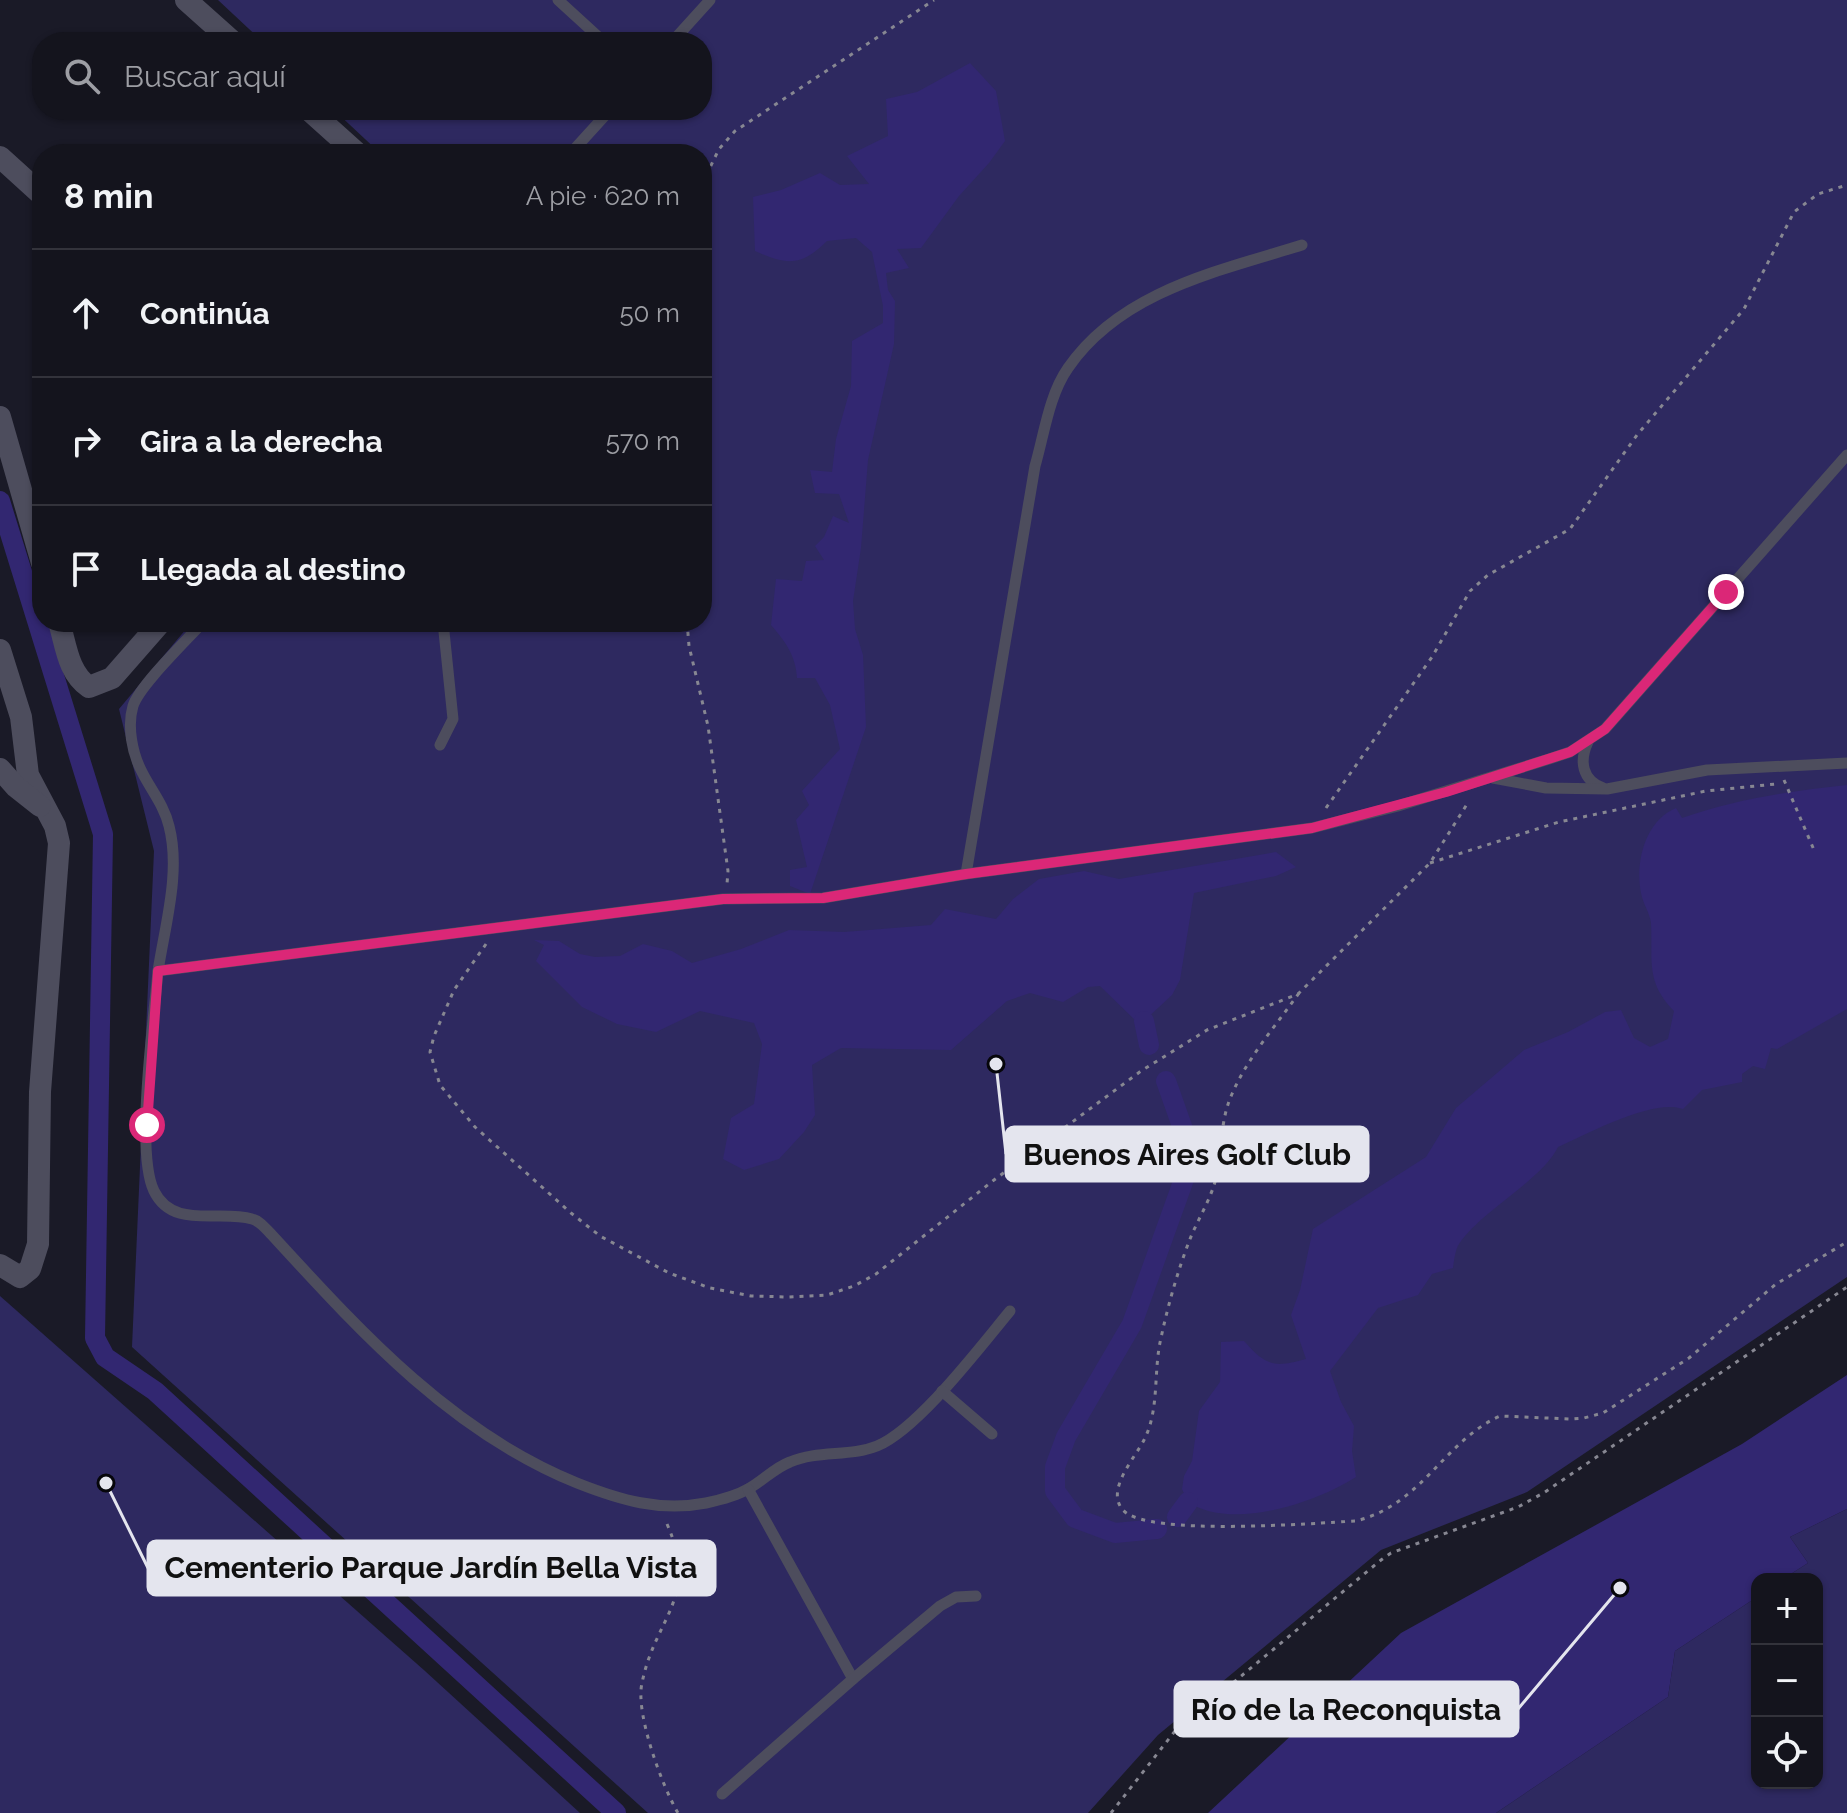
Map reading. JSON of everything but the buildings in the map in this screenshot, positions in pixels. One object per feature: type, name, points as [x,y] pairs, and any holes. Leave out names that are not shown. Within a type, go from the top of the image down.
[{"type":"street","points":[[186,0],[222,32]]},
{"type":"street","points":[[320,120],[347,144]]},
{"type":"street","points":[[0,157],[32,186]]},
{"type":"street","points":[[0,417],[32,528]]},
{"type":"street","points":[[62,632],[73,671],[89,687],[112,678],[152,632]]},
{"type":"street","points":[[0,650],[21,717],[15,788]]},
{"type":"street","points":[[0,769],[15,788],[47,811],[59,843],[40,1103],[38,1244],[30,1269],[10,1271]]},
{"type":"lane","points":[[558,0],[593,32]]},
{"type":"lane","points":[[681,32],[710,0]]},
{"type":"lane","points":[[579,144],[601,120]]},
{"type":"lane","points":[[966,874],[1035,466],[1052,402],[1067,369],[1096,336],[1135,305],[1201,277],[1302,245]]},
{"type":"lane","points":[[158,971],[723,899],[823,898],[966,874],[1312,828],[1470,785],[1570,752],[1605,729],[1847,455]]},
{"type":"lane","points":[[194,632],[143,690],[134,703],[131,720],[132,744],[137,760],[164,808],[173,845],[158,971],[146,1150],[152,1188],[171,1209],[189,1217],[240,1217],[261,1223],[340,1309],[417,1383],[477,1431],[510,1452],[554,1473],[619,1500],[653,1506],[706,1503],[748,1489],[779,1466],[800,1458],[875,1447],[888,1440],[942,1391],[1010,1311]]},
{"type":"lane","points":[[440,745],[453,719],[444,632]]},
{"type":"lane","points":[[1588,742],[1582,753],[1582,765],[1587,777],[1607,789]]},
{"type":"lane","points":[[1492,778],[1546,788],[1607,789],[1707,770],[1847,763]]},
{"type":"lane","points":[[942,1391],[992,1434]]},
{"type":"lane","points":[[748,1489],[853,1679]]},
{"type":"lane","points":[[722,1794],[940,1606],[956,1597],[976,1596]]},
{"type":"path","points":[[712,163],[719,149],[735,131],[934,0]]},
{"type":"path","points":[[1312,828],[1432,657],[1470,591],[1488,575],[1570,529],[1637,435],[1744,309],[1794,212],[1818,194],[1847,185]]},
{"type":"path","points":[[688,632],[708,726],[728,871],[723,899]]},
{"type":"path","points":[[1780,768],[1814,850]]},
{"type":"path","points":[[1430,863],[1559,822],[1706,791],[1788,782]]},
{"type":"path","points":[[1470,785],[1468,805],[1430,863],[1300,992],[1252,1054],[1227,1108],[1216,1176],[1188,1245],[1160,1342],[1153,1410],[1147,1435],[1117,1490],[1123,1512],[1135,1519],[1179,1526],[1356,1521],[1370,1518],[1408,1497],[1488,1421],[1500,1416],[1584,1418],[1603,1413],[1689,1358],[1776,1284],[1847,1242]]},
{"type":"path","points":[[494,928],[490,940],[454,990],[434,1036],[430,1052],[440,1085],[475,1127],[600,1236],[669,1273],[710,1288],[751,1296],[827,1295],[876,1274],[994,1180],[1141,1071],[1207,1030],[1300,992]]},
{"type":"path","points":[[1111,1813],[1175,1731],[1391,1553],[1518,1507],[1545,1492],[1847,1287]]},
{"type":"path","points":[[667,1524],[680,1567],[678,1592],[672,1611],[650,1652],[640,1687],[655,1761],[678,1813]]},
{"type":"shaded area","points":[[218,0],[1847,0],[1847,1277],[1527,1492],[1381,1550],[1158,1735],[1088,1813],[648,1813],[132,1347],[154,851],[119,709],[184,632],[712,632],[712,144],[370,144],[345,120],[712,120],[712,32],[252,32]]},
{"type":"shaded area","points":[[970,63],[996,91],[1005,141],[921,248],[897,249],[909,268],[886,273],[888,290],[895,301],[894,344],[868,460],[853,601],[855,629],[863,655],[866,727],[810,894],[790,886],[790,870],[807,867],[796,820],[809,805],[802,791],[840,749],[830,705],[815,678],[797,678],[789,649],[771,625],[776,579],[802,581],[806,561],[824,560],[815,546],[824,537],[833,516],[849,523],[839,494],[815,493],[810,470],[832,472],[836,439],[851,386],[852,341],[883,323],[883,306],[872,252],[856,238],[827,241],[809,256],[793,261],[755,251],[753,197],[781,190],[820,173],[840,185],[869,184],[847,156],[888,136],[886,99],[917,92]]},
{"type":"shaded area","points":[[1847,785],[1847,1009],[1777,1049],[1771,1048],[1765,1069],[1753,1066],[1742,1074],[1742,1082],[1702,1090],[1683,1109],[1655,1108],[1638,1113],[1558,1147],[1539,1171],[1469,1231],[1458,1246],[1453,1268],[1432,1274],[1418,1295],[1378,1308],[1330,1371],[1354,1426],[1352,1451],[1356,1477],[1319,1496],[1250,1514],[1206,1510],[1188,1502],[1182,1489],[1184,1476],[1192,1461],[1199,1411],[1220,1382],[1221,1342],[1244,1341],[1258,1356],[1271,1363],[1286,1364],[1306,1359],[1291,1315],[1300,1290],[1313,1229],[1426,1157],[1456,1108],[1524,1050],[1605,1012],[1621,1010],[1634,1038],[1650,1047],[1668,1039],[1674,1011],[1658,990],[1652,970],[1651,923],[1640,881],[1641,856],[1657,822],[1676,808],[1682,818],[1763,797]]},
{"type":"shaded area","points":[[1276,852],[1296,867],[1276,876],[1194,893],[1180,980],[1172,995],[1144,1021],[1135,1020],[1100,986],[1088,987],[1063,1002],[1030,993],[1007,1001],[951,1050],[841,1048],[812,1065],[815,1115],[804,1132],[779,1159],[744,1170],[723,1159],[731,1118],[754,1104],[762,1044],[754,1023],[700,1011],[656,1032],[617,1024],[582,1007],[536,961],[544,945],[534,940],[559,941],[580,954],[595,957],[620,956],[643,944],[672,951],[692,963],[741,949],[789,930],[844,932],[931,925],[945,909],[996,919],[1013,899],[1039,879],[1084,871],[1119,879]]},
{"type":"shaded area","points":[[0,1296],[425,1671],[580,1813],[0,1813]]},
{"type":"shaded area","points":[[1847,1375],[1847,1509],[1790,1537],[1808,1563],[1792,1573],[1751,1573],[1751,1601],[1675,1651],[1668,1697],[1496,1813],[1208,1813],[1401,1633],[1742,1444]]},
{"type":"shaded area","points":[[1847,1509],[1847,1813],[1496,1813],[1668,1697],[1675,1651],[1751,1601],[1751,1789],[1823,1789],[1823,1573],[1792,1573],[1808,1563],[1790,1537]]},
{"type":"waterway","points":[[0,501],[32,604]]},
{"type":"waterway","points":[[41,632],[103,834],[95,1338],[105,1357],[155,1391],[616,1813]]},
{"type":"waterway","points":[[1144,1021],[1149,1045]]},
{"type":"waterway","points":[[1157,1529],[1115,1533],[1075,1518],[1055,1491],[1055,1467],[1066,1437],[1132,1324],[1188,1168],[1189,1146],[1166,1081]]},
{"type":"waterway","points":[[1177,1517],[1188,1502]]},
{"type":"place","name":"Buenos Aires Golf Club","points":[[996,1064]]},
{"type":"place","name":"Cementerio Parque Jardín Bella Vista","points":[[106,1483]]},
{"type":"place","name":"Río de la Reconquista","points":[[1620,1588]]},
{"type":"route","points":[[147,1125],[158,971],[723,899],[823,898],[966,874],[1312,828],[1492,778],[1570,752],[1588,742],[1605,729],[1726,592]]}]
